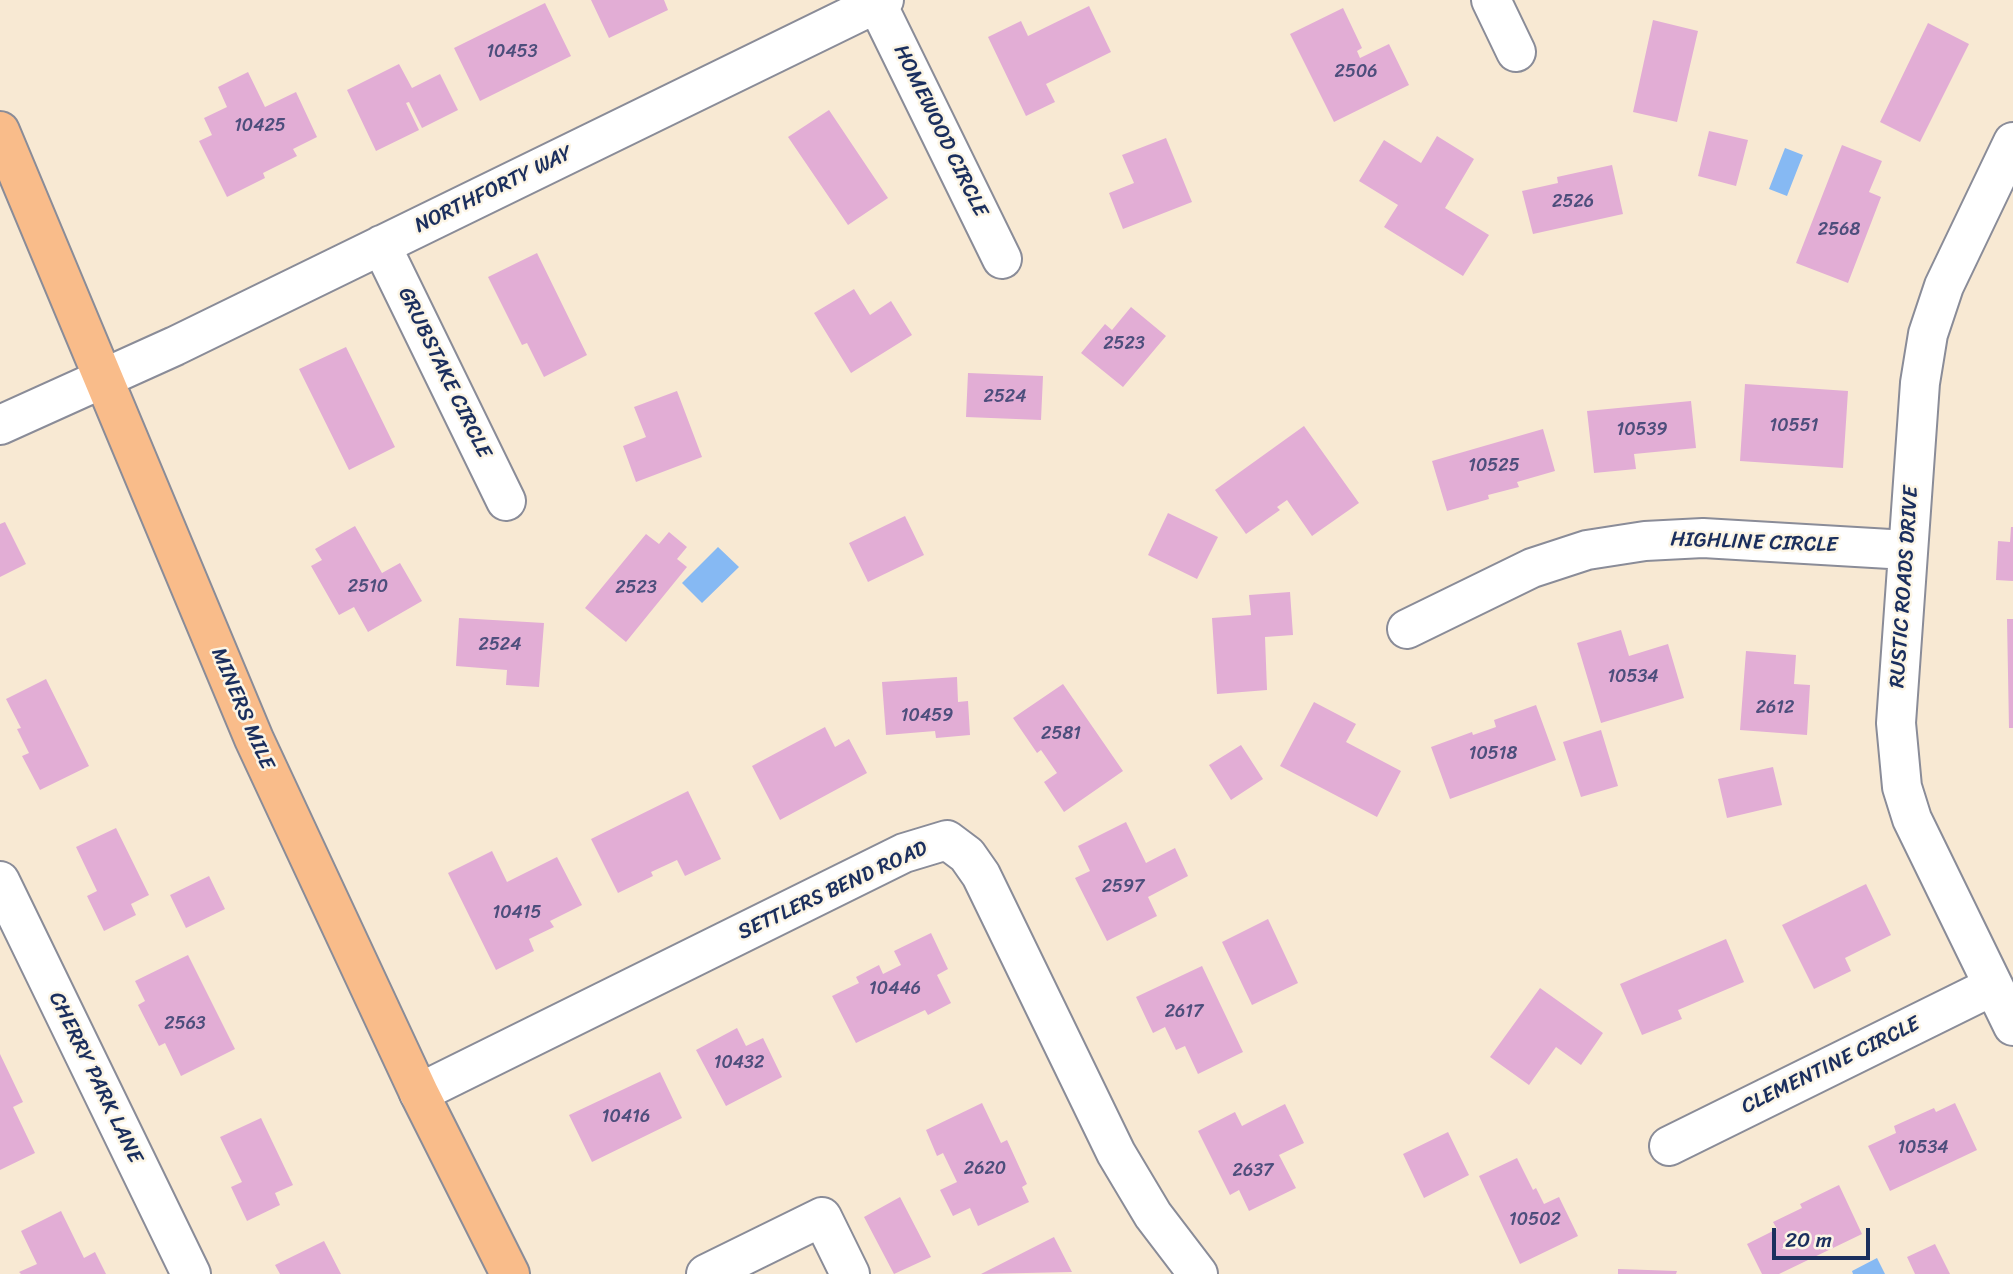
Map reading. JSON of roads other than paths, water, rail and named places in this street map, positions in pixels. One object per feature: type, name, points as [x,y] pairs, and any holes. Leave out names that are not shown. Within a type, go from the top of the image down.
[{"type":"main road","name":"MINERS MILE","points":[[0,131],[254,739],[419,1093],[510,1274]]},
{"type":"street","points":[[1491,0],[1516,52]]},
{"type":"street","name":"NORTHFORTY WAY","points":[[0,425],[175,346],[881,2]]},
{"type":"street","name":"HOMEWOOD CIRCLE","points":[[881,2],[1002,259]]},
{"type":"street","name":"RUSTIC ROADS DRIVE","points":[[2013,142],[1944,286],[1928,334],[1920,383],[1896,723],[1902,787],[1912,818],[2013,1026]]},
{"type":"street","name":"GRUBSTAKE CIRCLE","points":[[381,246],[506,501]]},
{"type":"street","name":"HIGHLINE CIRCLE","points":[[1407,629],[1532,568],[1587,550],[1645,541],[1703,538],[1907,550]]},
{"type":"street","name":"SETTLERS BEND ROAD","points":[[419,1093],[904,853],[947,840],[967,855],[982,875],[1116,1153],[1153,1215],[1198,1274]]},
{"type":"street","name":"CHERRY PARK LANE","points":[[0,881],[191,1274]]},
{"type":"street","name":"CLEMENTINE CIRCLE","points":[[1670,1146],[1993,986]]},
{"type":"street","points":[[706,1274],[822,1217],[850,1274]]},
{"type":"water","points":[[1785,148],[1803,155],[1787,196],[1769,189]]},
{"type":"water","points":[[718,547],[739,567],[702,603],[682,583]]},
{"type":"water","points":[[1877,1258],[1885,1274],[1853,1274],[1852,1271]]}]
